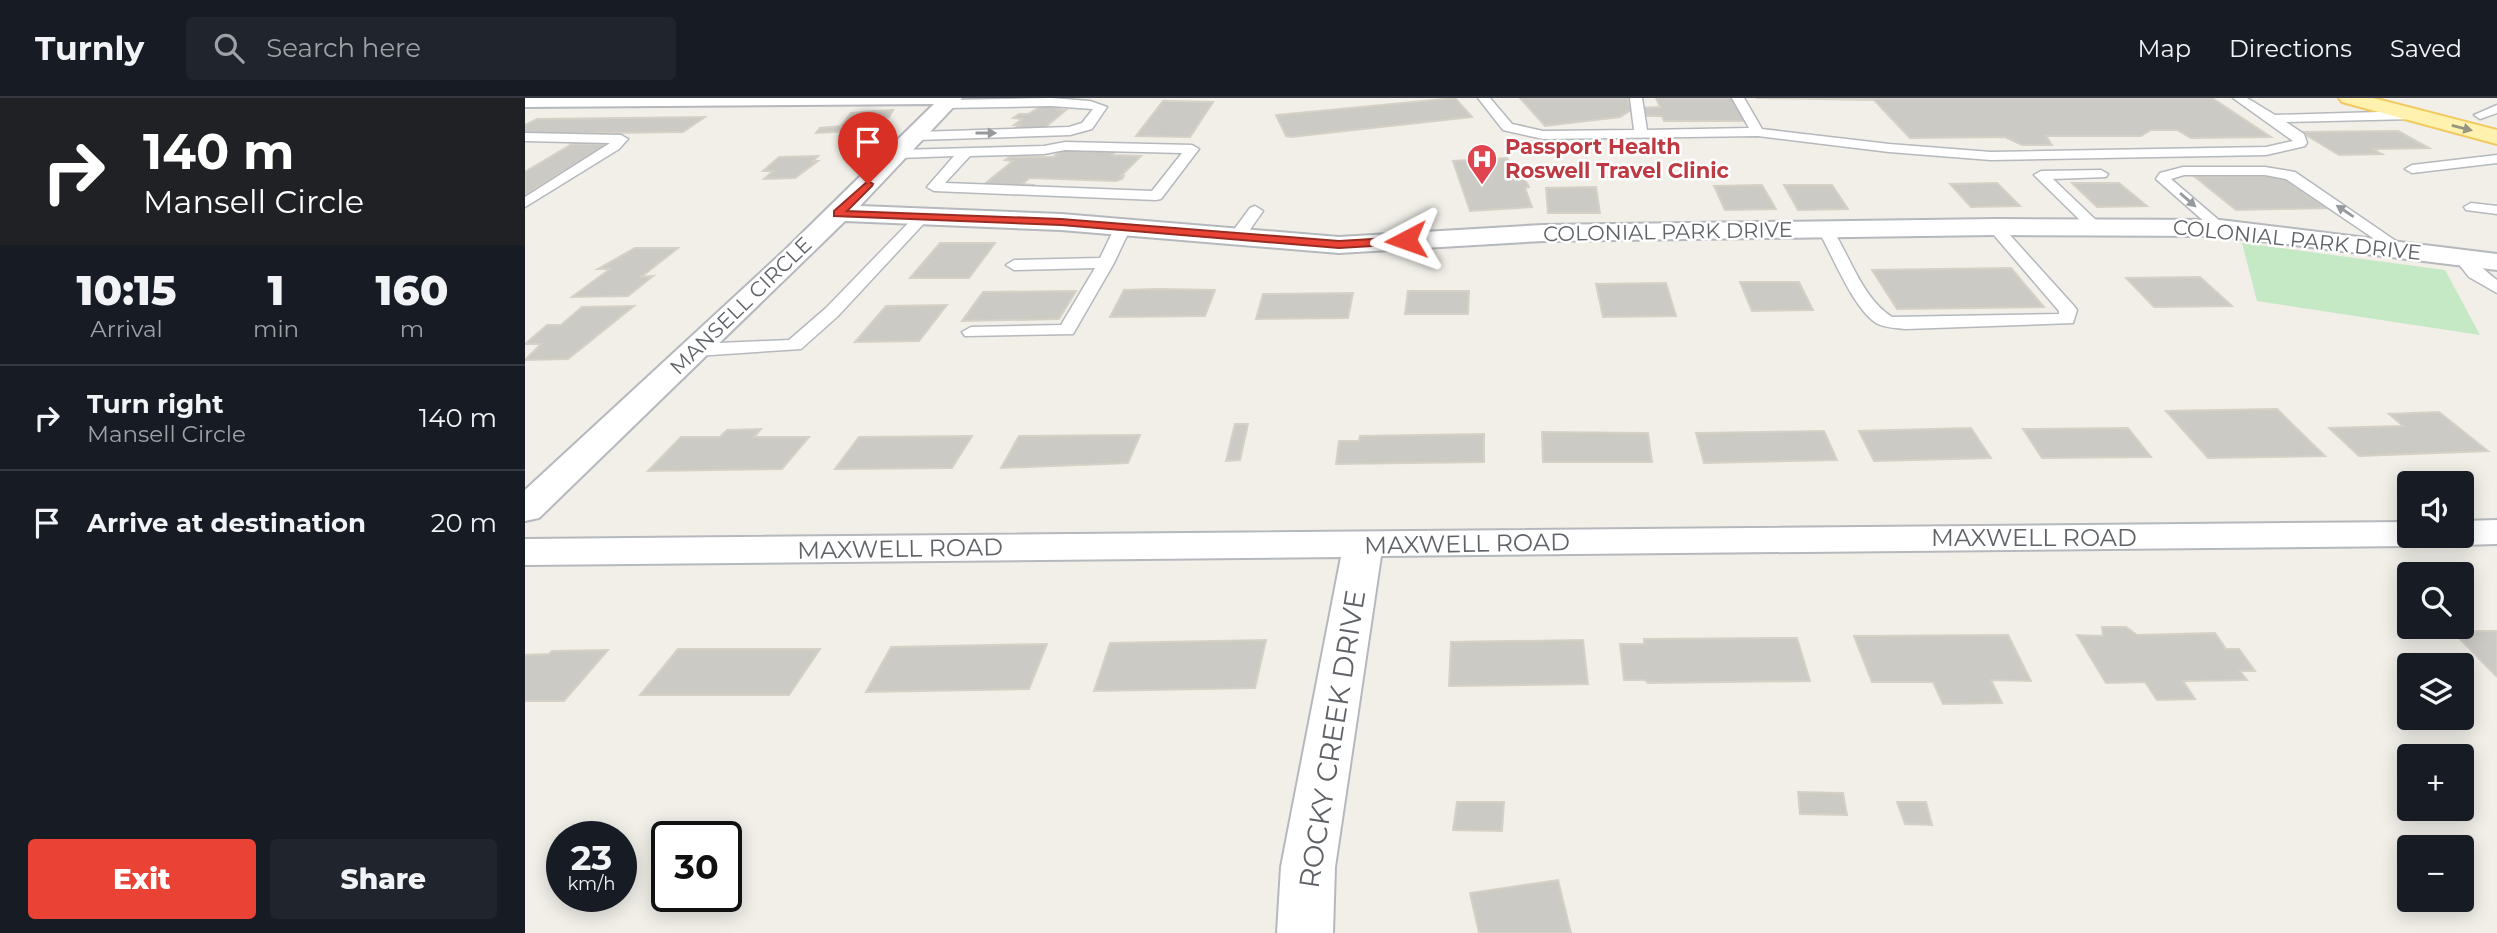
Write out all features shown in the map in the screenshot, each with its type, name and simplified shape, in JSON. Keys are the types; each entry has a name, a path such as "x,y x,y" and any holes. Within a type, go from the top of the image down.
{"main road":[{"path":"2349,98 2491,114"},
{"path":"2414,107 2497,137"}],"street":[{"path":"525,101 802,98 950,100"},
{"name":"MANSELL CIRCLE","path":"525,510 838,214 950,100"},
{"name":"COLONIAL PARK DRIVE","path":"838,214 1123,227 1339,245 1405,233 1995,227 2220,228 2497,262"},
{"path":"2474,533 2497,533"},
{"name":"MAXWELL ROAD","path":"525,552 2397,534"},
{"name":"ROCKY CREEK DRIVE","path":"1305,933 1308,867 1363,545"}],"lane":[{"path":"525,101 531,98"},
{"path":"1485,98 1508,127 1543,135 1758,132 1889,148 1991,156 2266,150 2300,143 2299,137 2239,98"},
{"path":"1636,98 1641,134"},
{"path":"1738,98 1758,132"},
{"path":"908,145 1070,131 1087,126 1101,107 1092,103 1071,101 950,100"},
{"path":"2272,119 2414,107"},
{"path":"525,136 621,139 525,202"},
{"path":"908,145 966,152 1044,150 1065,145 1192,149 1156,197 934,187 966,152"},
{"path":"2412,169 2497,159"},
{"path":"2220,228 2163,179 2165,176 2183,171 2265,171 2290,175 2401,250"},
{"path":"2095,227 2041,175 2101,174"},
{"path":"2471,207 2497,210"},
{"path":"1236,238 1255,211"},
{"path":"696,350 794,345 832,312 923,216"},
{"path":"971,332 1067,330 1107,264 1123,227"},
{"path":"1826,230 1878,316 1887,322 1906,324 2067,319 2069,310 1995,227"},
{"path":"2462,258 2475,273 2497,288"},
{"path":"1014,265 1107,264"}],"green space":[{"path":"2242,243 2445,270 2480,335 2257,301"}],"building":[{"path":"1455,98 1472,117 1291,137 1286,136 1276,115"},
{"path":"1520,98 1627,98 1631,110 1620,117 1545,126"},
{"path":"1656,98 1736,98 1748,121 1664,121 1662,116 1641,116 1640,108 1660,107"},
{"path":"1756,98 2212,98 2271,137 2191,138 2177,130 2151,130 2141,136 2046,136 2052,145 2022,145 2005,137 1910,138 1874,100"},
{"path":"1163,101 1213,102 1190,137 1136,136"},
{"path":"1042,106 1062,107 1058,110 1066,110 1042,130 1014,129 1019,125 1014,125 1022,119 1013,118"},
{"path":"893,110 889,117 882,118 873,130 816,133 820,128 841,126 851,113"},
{"path":"705,117 683,132 525,134 525,125 537,119"},
{"path":"2398,131 2429,148 2373,149 2382,154 2339,155 2301,132"},
{"path":"572,144 608,144 525,195 525,172"},
{"path":"1063,149 1116,151 1112,155 1141,156 1121,176 1124,176 1122,179 1116,181 1030,178 1022,184 1033,185 1030,187 983,185 1013,161 1005,160 1010,157 1053,157"},
{"path":"818,156 813,161 818,161 795,178 764,179 773,171 763,171 779,157"},
{"path":"1507,158 1518,176 1523,176 1529,187 1525,188 1532,207 1470,211 1453,161"},
{"path":"2280,176 2327,208 2236,210 2195,177"},
{"path":"1997,183 2020,206 1971,207 1950,184"},
{"path":"2072,183 2119,183 2147,206 2097,207"},
{"path":"1762,185 1776,209 1725,210 1714,186"},
{"path":"1784,185 1832,185 1848,209 1798,210"},
{"path":"1596,187 1600,213 1548,213 1546,188"},
{"path":"940,243 995,243 969,278 910,278"},
{"path":"635,248 678,248 641,277 653,276 628,296 572,297 610,269 598,269"},
{"path":"2011,268 2044,307 1897,309 1872,270"},
{"path":"2200,277 2232,306 2154,307 2126,278"},
{"path":"1740,282 1799,282 1813,310 1752,311"},
{"path":"1666,283 1676,316 1603,317 1596,284"},
{"path":"1124,290 1215,290 1205,316 1110,317"},
{"path":"1076,291 1059,319 962,321 983,292"},
{"path":"1408,291 1469,291 1468,314 1405,314"},
{"path":"1353,293 1348,318 1256,319 1263,294"},
{"path":"947,305 919,341 855,342 886,306"},
{"path":"634,306 568,359 525,360 541,344 525,344 547,325 561,325 582,307"},
{"path":"2277,409 2325,456 2208,458 2166,411"},
{"path":"2439,412 2488,451 2359,456 2329,428 2403,426 2389,414"},
{"path":"1235,424 1248,424 1240,460 1226,461"},
{"path":"1971,428 1991,458 1874,461 1859,431"},
{"path":"2128,428 2151,457 2042,458 2023,429"},
{"path":"761,429 754,437 809,437 782,469 648,471 681,437 720,437 727,430"},
{"path":"1824,431 1837,460 1704,463 1696,433"},
{"path":"1542,432 1648,433 1652,462 1543,462"},
{"path":"1484,434 1484,462 1336,464 1339,441 1359,441 1360,436"},
{"path":"1140,435 1128,463 1001,468 1019,436"},
{"path":"972,436 952,468 835,469 859,437"},
{"path":"2102,627 2126,627 2137,635 2215,633 2226,649 2239,649 2255,671 2240,671 2247,680 2183,681 2195,699 2157,700 2145,682 2106,683 2077,635 2103,636"},
{"path":"2474,631 2497,631 2497,676 2496,676 2460,639 2474,639"},
{"path":"2008,635 2031,681 1991,680 2002,703 1943,704 1933,682 1872,682 1854,636"},
{"path":"1797,638 1810,681 1648,683 1645,680 1624,680 1620,644 1644,644 1644,639"},
{"path":"1266,640 1255,688 1094,691 1110,643"},
{"path":"1583,640 1588,684 1449,686 1451,642"},
{"path":"1047,644 1029,689 866,692 891,647"},
{"path":"678,649 820,649 789,695 640,695"},
{"path":"608,650 564,701 525,701 525,655 549,654 552,651"},
{"path":"1798,792 1843,793 1847,815 1800,814"},
{"path":"1457,802 1504,802 1502,831 1453,830"},
{"path":"1897,802 1926,802 1932,825 1905,824"},
{"path":"1558,880 1571,933 1479,933 1470,893"}],"place":[{"name":"Passport Health Roswell Travel Clinic","path":"1482,186"}],"route":[{"path":"868,184 838,214 953,216 1061,222 1339,245 1406,240"}]}
